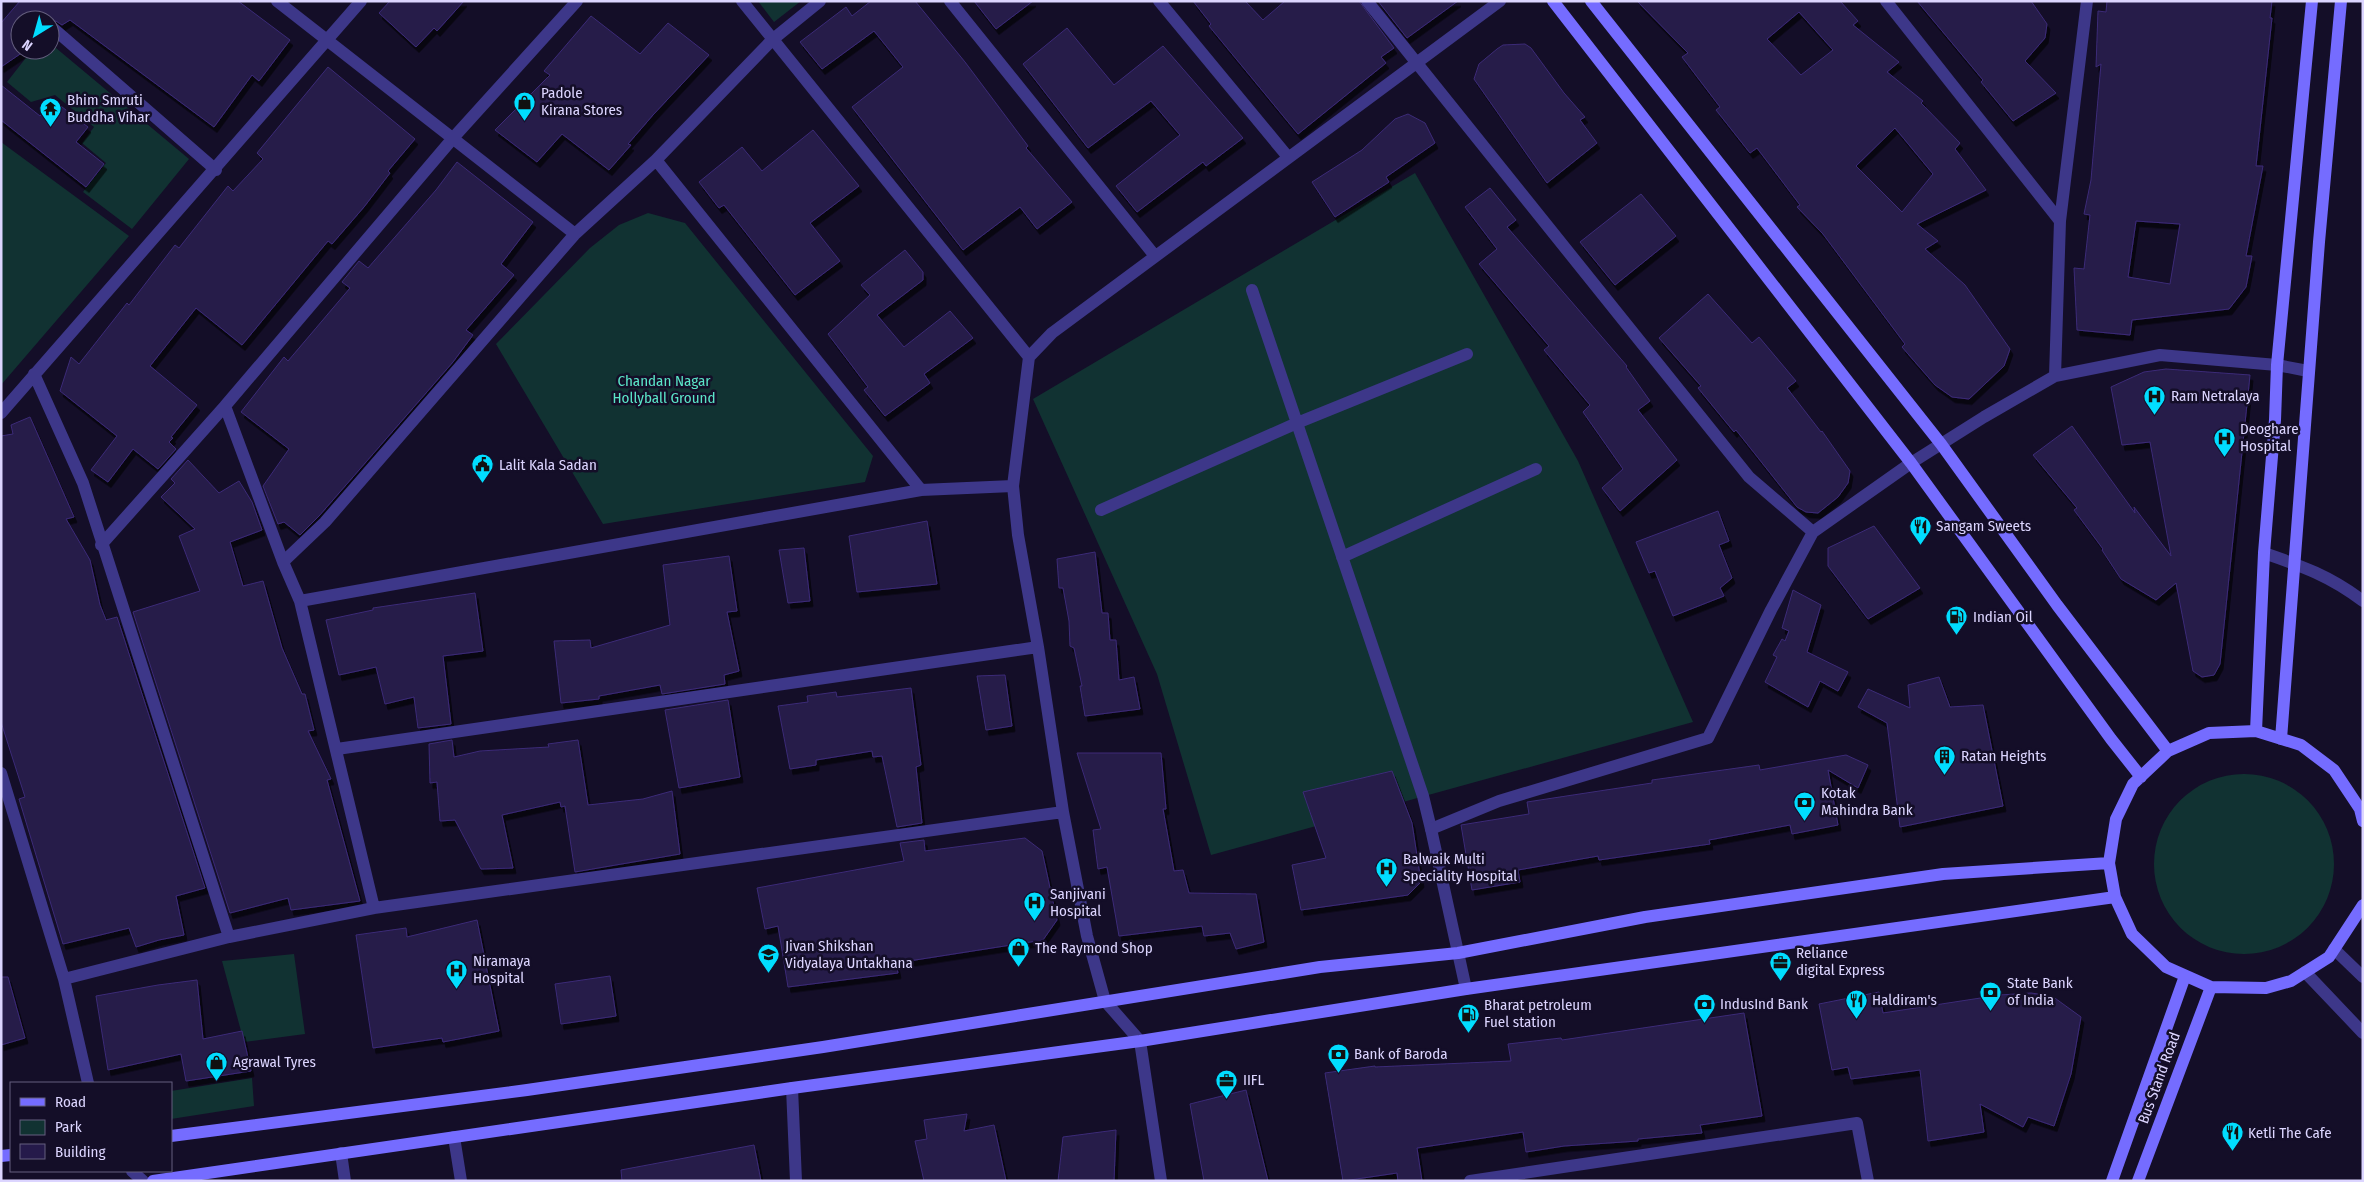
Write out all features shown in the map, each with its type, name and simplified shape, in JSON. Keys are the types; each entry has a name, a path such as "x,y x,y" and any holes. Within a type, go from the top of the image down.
{"main road":[{"path":"1553,1 1912,463 2111,739 2141,777"},
{"path":"1591,1 1941,444 2057,605 2168,751"},
{"path":"2256,731 2264,553 2275,420 2277,365 2312,1"},
{"path":"2281,739 2296,564 2308,371 2341,1"},
{"path":"2363,821 2360,809 2334,770 2301,745 2256,731 2209,733 2168,751 2134,784 2116,819 2109,863 2115,897 2132,934 2166,967 2211,987 2266,988 2292,981 2329,957 2363,905"},
{"path":"172,1136 527,1090 823,1047 1320,967 1458,953 1645,918 1943,874 2109,863"},
{"path":"153,1181 792,1088 1140,1041 1466,989 2115,897"},
{"path":"2112,1181 2185,976"},
{"name":"Bus Stand Road","path":"2138,1181 2211,987"}],"street":[{"path":"277,1 454,137 575,234"},
{"path":"1,413 216,170 361,1"},
{"path":"101,545 225,406 454,137 577,1"},
{"path":"742,1 1029,356"},
{"path":"284,562 325,522 575,234 656,160 772,40 820,1"},
{"path":"950,1 1155,256"},
{"path":"1159,1 1288,157"},
{"path":"1367,1 1749,477 1813,532"},
{"path":"1161,1181 1140,1041 1104,1001 1087,936 1063,812 1038,647 1018,534 1013,486 1029,356 1052,333 1500,1"},
{"path":"1886,1 2060,221"},
{"path":"2054,376 2060,221 2087,1"},
{"path":"60,33 216,170"},
{"path":"656,160 921,490"},
{"path":"1252,290 1423,796 1466,989"},
{"path":"1101,510 1297,423 1467,354"},
{"path":"1431,829 1499,800 1708,738 1771,610 1813,532 1941,444 2054,376 2160,355 2277,365 2308,371"},
{"path":"34,374 83,483 101,545 229,937"},
{"path":"225,406 300,601 374,908"},
{"path":"1342,557 1536,469"},
{"path":"300,601 921,490 1013,486"},
{"path":"2264,553 2314,570 2340,584 2363,601"},
{"path":"337,749 1038,647"},
{"path":"1,773 64,979 88,1082"},
{"path":"64,979 229,937 374,908 1063,812"},
{"path":"2334,949 2363,977"},
{"path":"2305,972 2363,1032"},
{"path":"792,1088 796,1181"},
{"path":"1470,1181 1857,1123 1868,1181"},
{"path":"454,1137 461,1181"},
{"path":"342,1153 345,1181"},
{"path":"133,1172 143,1181"}],"green space":[{"path":"758,1 801,1 774,22"},
{"path":"60,51 189,159 132,229 83,192 106,163 82,143 94,127 55,95 31,102 7,82 24,60 60,60"},
{"path":"1,142 129,236 1,385"},
{"path":"1415,173 1578,461 1693,722 1211,855 1157,674 1033,399"},
{"name":"Chandan Nagar Hollyball Ground","path":"648,213 685,223 873,456 865,482 603,524 496,344 590,248 619,225"},
{"path":"2235,774 2253,774 2279,780 2308,800 2328,829 2333,846 2333,882 2328,899 2308,928 2279,948 2262,953 2235,954 2218,951 2201,944 2174,921 2164,907 2157,890 2154,873 2154,855 2157,838 2164,821 2187,794 2201,784 2218,777"},
{"path":"294,954 305,1034 244,1042 222,961"},
{"path":"252,1078 254,1106 172,1119 172,1091"}],"building":[{"path":"20,1 238,1 290,40 259,81 252,75 214,127 70,20 62,25 60,24 60,10 12,10"},
{"path":"390,1 464,1 437,31 434,28 416,47 379,13"},
{"path":"871,1 915,1 965,62 1028,146 1026,148 1072,202 1037,229 1020,207 963,250 852,107 903,67 874,31 822,69 800,42 846,7 852,16"},
{"path":"974,1 1033,1 996,29"},
{"path":"1193,1 1245,1 1263,20 1285,1 1359,1 1394,48 1381,57 1386,63 1298,134 1209,26 1211,24"},
{"path":"1378,1 1458,1 1407,38"},
{"path":"1637,1 1840,1 1858,21 1853,25 1899,62 1887,72 1923,101 1921,103 1960,143 1955,149 1986,190 1917,224 1938,241 1925,249 1965,285 2010,349 2004,366 1969,399 1952,397 1935,385 1902,347 1905,344 1823,234 1797,207 1800,205 1757,148 1750,153 1716,110 1720,107 1682,57 1688,53","holes":["1799,12 1833,50 1801,75 1767,39","1895,128 1933,174 1902,212 1856,166"]},
{"path":"1917,1 2031,1 2047,24 2045,38 2025,61 2056,93 2013,121 1981,82 1983,80"},
{"path":"2107,1 2272,1 2270,18 2272,18 2256,166 2263,166 2246,256 2252,256 2246,287 2229,309 2132,320 2130,335 2077,330 2074,268 2084,269 2090,215 2084,214 2091,180 2101,64 2096,67 2098,11 2106,12","holes":["2136,221 2180,224 2170,284 2128,277"]},
{"path":"10,13 11,60 1,67 1,23"},
{"path":"591,16 640,54 668,23 709,55 653,115 628,144 631,145 609,170 562,134 537,162 495,130 550,75 544,71"},
{"path":"1067,28 1114,85 1163,46 1243,138 1206,166 1203,162 1137,212 1116,186 1180,135 1151,101 1088,148 1023,64"},
{"path":"1525,44 1531,48 1564,93 1585,117 1580,120 1597,143 1547,183 1474,79 1479,64 1497,49 1503,45"},
{"path":"328,67 415,139 388,171 390,173 364,207 332,244 328,241 242,345 196,308 150,366 197,405 171,437 173,438 169,442 176,449 158,469 133,449 108,482 91,470 117,436 60,391 71,357 79,364 127,303 129,305 175,245 179,248 228,186 233,191 263,159 257,153"},
{"path":"1,85 40,116 53,100 88,127 76,142 104,164 86,187 1,120"},
{"path":"1408,114 1425,123 1435,143 1386,177 1389,182 1335,217 1312,182 1362,150 1395,119"},
{"path":"813,130 859,186 810,223 840,261 795,295 724,205 719,208 699,182 742,147 762,171"},
{"path":"457,162 533,222 501,264 514,275 466,330 473,335 453,362 319,516 300,535 284,522 278,524 263,486 289,449 241,412 284,357 288,361 350,288 342,282 359,261 368,268 436,190"},
{"path":"1490,188 1516,220 1507,227 1627,366 1650,401 1638,410 1677,460 1620,511 1602,488 1623,469 1583,412 1590,405 1544,350 1549,346 1479,264 1497,249 1465,207"},
{"path":"1641,194 1676,236 1615,285 1580,242"},
{"path":"905,250 923,272 923,280 877,315 904,347 950,311 973,338 924,374 930,383 885,416 864,390 868,387 828,334 870,295 861,285"},
{"path":"1708,294 1752,343 1759,337 1796,381 1787,388 1822,431 1850,471 1848,483 1838,497 1818,513 1806,512 1797,507 1736,430 1734,432 1698,388 1701,386 1659,338"},
{"path":"2166,369 2250,375 2220,664 2214,675 2202,677 2193,671 2176,583 2156,600 2121,579 2103,549 2074,510 2077,508 2033,455 2072,426 2135,513 2134,507 2171,556 2150,442 2122,445 2111,387 2144,372"},
{"path":"30,417 74,517 66,519 90,560 100,605 106,620 117,617 205,888 176,896 184,935 136,947 129,928 63,944 19,799 25,797 1,722 1,436 13,434 11,425"},
{"path":"188,460 219,493 239,481 252,502 262,530 230,542 243,586 263,581 282,648 302,694 305,694 314,730 308,731 331,779 327,780 360,901 291,910 288,898 230,913 133,612 200,591 179,536 195,529 161,497 175,483 171,479"},
{"path":"1718,511 1729,541 1719,545 1732,578 1720,588 1724,596 1673,616 1655,571 1649,573 1636,542"},
{"path":"927,521 937,584 857,592 849,536"},
{"path":"1874,526 1920,588 1868,619 1828,566 1828,548"},
{"path":"804,548 810,601 788,603 779,550"},
{"path":"1095,552 1102,613 1108,613 1110,640 1116,640 1119,680 1134,677 1140,709 1085,716 1080,686 1082,686 1074,648 1070,646 1069,621 1063,588 1059,588 1057,559"},
{"path":"729,556 737,611 727,612 739,671 724,675 725,684 662,694 660,685 599,696 599,699 561,703 554,641 590,640 591,648 670,625 663,565"},
{"path":"1793,590 1821,605 1807,652 1848,672 1838,691 1820,681 1808,707 1765,682 1777,657 1773,655 1782,639 1785,641 1789,631 1782,628"},
{"path":"475,593 483,651 443,656 451,724 418,728 414,697 385,704 376,667 339,675 326,620 373,610 373,608"},
{"path":"1005,675 1012,726 986,730 977,676"},
{"name":"Ratan Heights","path":"1939,677 1950,707 1983,705 2003,806 1900,827 1887,723 1858,707 1868,689 1910,708 1908,685"},
{"path":"911,688 921,765 916,767 922,823 897,827 882,756 873,757 872,751 816,760 816,765 790,769 778,706 808,702 807,696 836,692 837,697"},
{"path":"728,700 740,777 679,788 665,710"},
{"path":"452,740 454,757 480,751 549,747 548,744 578,740 588,805 643,799 672,791 680,854 575,872 565,806 561,807 560,802 502,815 513,868 481,869 455,820 440,821 437,782 430,783 429,744"},
{"path":"1077,753 1161,753 1166,809 1163,809 1174,871 1183,870 1189,893 1256,894 1264,942 1236,949 1230,933 1204,936 1202,926 1119,936 1107,867 1098,869 1093,830 1101,829"},
{"path":"1846,755 1868,765 1858,788 1828,770 1838,825 1792,834 1790,825 1709,840 1710,844 1599,860 1598,856 1518,870 1520,882 1472,890 1461,825 1529,814 1527,802 1652,783 1652,780 1759,765 1760,770"},
{"path":"1392,771 1412,823 1421,882 1408,895 1301,910 1292,865 1326,858 1303,792"},
{"path":"1025,838 1042,851 1057,920 1043,940 896,963 898,973 788,987 778,926 765,929 757,888 904,861 900,843 924,840 925,851"},
{"path":"477,920 499,1031 443,1042 442,1038 373,1048 356,935 406,928 407,937"},
{"path":"610,976 616,1016 561,1024 555,984"},
{"path":"1,977 8,977 25,1038 1,1045"},
{"path":"197,980 203,1039 242,1031 251,1071 186,1081 181,1054 108,1070 96,996"},
{"path":"1879,992 1883,1013 2000,995 2031,993 2052,996 2081,1017 2071,1074 2054,1126 2028,1117 2023,1127 1980,1104 1984,1132 1928,1141 1920,1070 1851,1079 1848,1067 1832,1070 1819,1004"},
{"path":"1744,1013 1762,1116 1700,1125 1702,1133 1638,1139 1638,1141 1564,1146 1526,1152 1523,1132 1417,1148 1422,1181 1398,1181 1397,1173 1343,1181 1325,1073 1375,1066 1511,1061 1508,1044 1561,1038 1562,1040"},
{"path":"1246,1090 1268,1181 1204,1181 1190,1104"},
{"path":"967,1114 964,1131 994,1125 1006,1181 924,1181 915,1141 927,1139 924,1120"},
{"path":"1116,1130 1114,1181 1058,1181 1063,1137"},
{"path":"754,1145 761,1181 622,1181 621,1170"}],"place":[{"name":"Padole Kirana Stores","path":"525,121"},
{"name":"Bhim Smruti Buddha Vihar","path":"51,128"},
{"name":"Ram Netralaya","path":"2155,415"},
{"name":"Deoghare Hospital","path":"2224,457"},
{"name":"Lalit Kala Sadan","path":"483,484"},
{"name":"Sangam Sweets","path":"1920,545"},
{"name":"Indian Oil","path":"1957,636"},
{"name":"Ratan Heights","path":"1945,775"},
{"name":"Kotak Mahindra Bank","path":"1805,821"},
{"name":"Balwaik Multi Speciality Hospital","path":"1387,887"},
{"name":"Sanjivani Hospital","path":"1034,922"},
{"name":"The Raymond Shop","path":"1019,967"},
{"name":"Jivan Shikshan Vidyalaya Untakhana","path":"769,974"},
{"name":"Reliance digital Express","path":"1780,981"},
{"name":"Niramaya Hospital","path":"457,989"},
{"name":"State Bank of India","path":"1991,1011"},
{"name":"Haldiram's","path":"1856,1019"},
{"name":"IndusInd Bank","path":"1704,1023"},
{"name":"Bharat petroleum Fuel station","path":"1468,1033"},
{"name":"Bank of Baroda","path":"1338,1073"},
{"name":"Agrawal Tyres","path":"217,1081"},
{"name":"IIFL","path":"1227,1099"},
{"name":"Ketli The Cafe","path":"2232,1152"}]}
